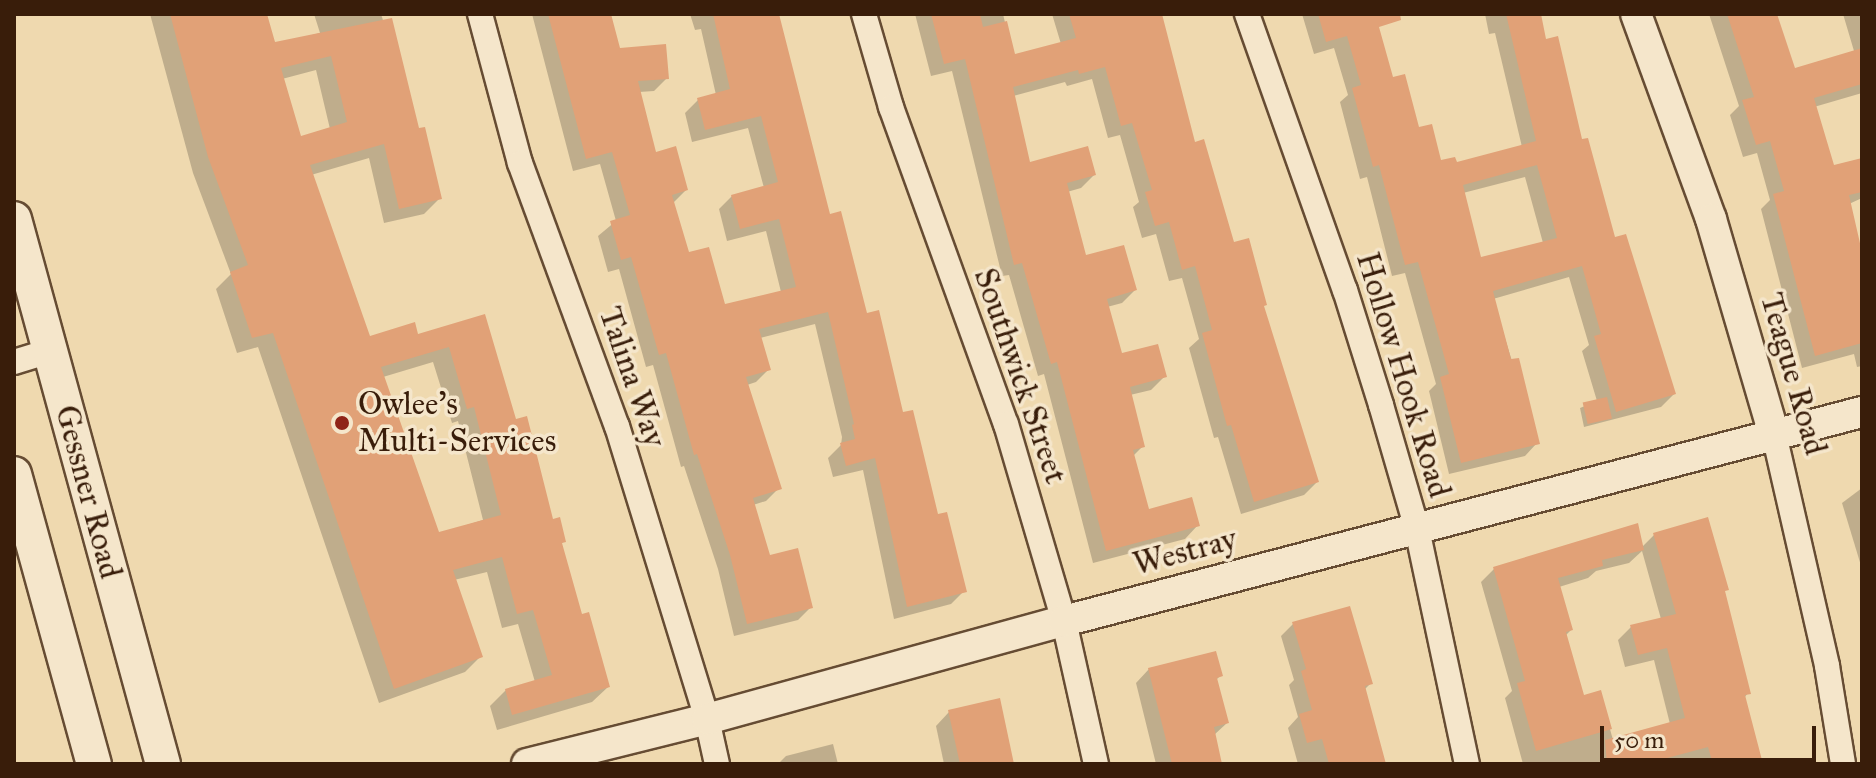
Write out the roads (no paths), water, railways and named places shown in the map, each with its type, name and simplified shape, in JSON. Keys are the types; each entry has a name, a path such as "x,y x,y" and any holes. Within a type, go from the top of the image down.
{"main road":[{"name":"Gessner Road","path":"14,219 163,764"},
{"name":"Gessner Road","path":"14,474 94,764"}],"street":[{"name":"Talina Way","path":"480,14 520,163 617,426 707,719 717,764"},
{"name":"Southwick Street","path":"864,14 891,107 1006,424 1064,621 1096,764"},
{"name":"Hollow Hook Road","path":"1247,14 1345,290 1417,529 1467,764"},
{"name":"Teague Road","path":"1636,14 1711,219 1774,434 1827,666 1843,764"},
{"path":"14,362 51,351"},
{"name":"Westray","path":"527,764 1862,412"}],"place":[{"name":"Owlee's Multi-Services","path":"342,423"}]}
